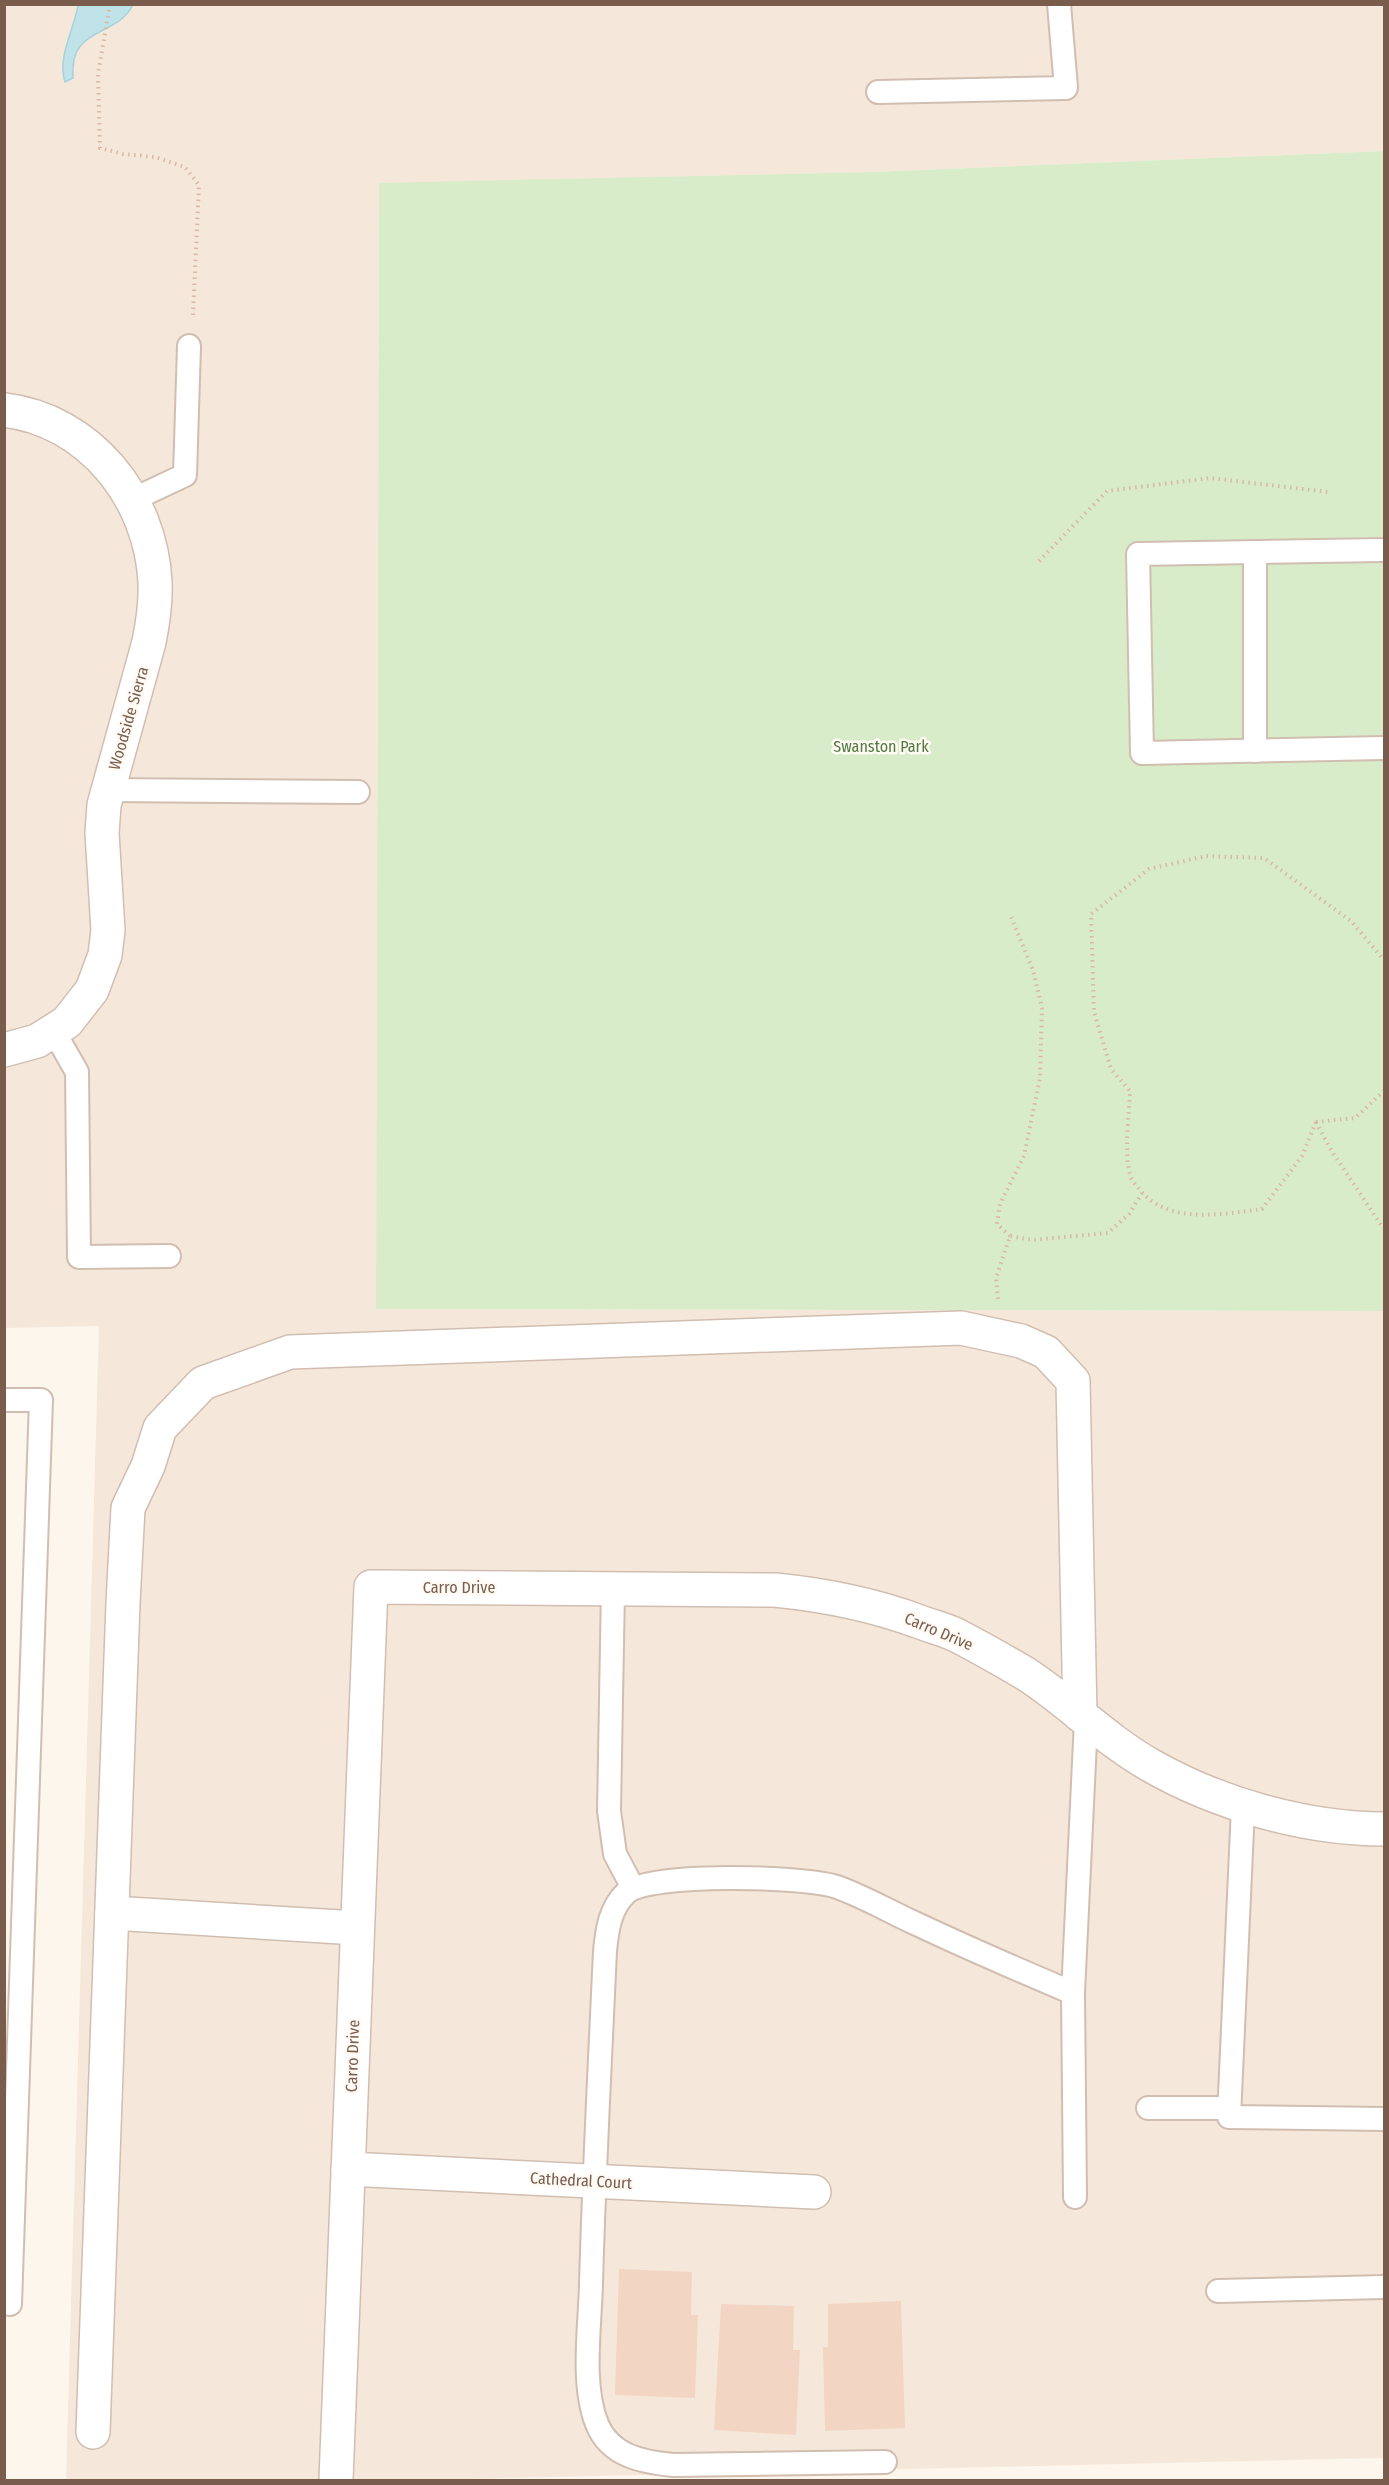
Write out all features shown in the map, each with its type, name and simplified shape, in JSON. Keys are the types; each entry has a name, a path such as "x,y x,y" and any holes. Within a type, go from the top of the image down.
{"street":[{"name":"Woodside Sierra","path":"4,410 43,419 83,441 114,471 132,500 147,535 155,581 154,615 149,642 104,805 102,833 108,930 105,955 92,990 67,1022 37,1041 4,1050"},
{"path":"93,2432 128,1508 148,1466 160,1428 203,1383 290,1352 961,1328 1021,1341 1046,1352 1073,1381 1083,1717"},
{"name":"Carro Drive","path":"336,2481 371,1587 775,1590 828,1596 881,1608 956,1635 1026,1674 1151,1766 1244,1807 1309,1822 1384,1829"},
{"path":"112,1913 357,1928"},
{"name":"Cathedral Court","path":"348,2169 814,2192"}],"lane":[{"path":"878,92 1066,88 1059,4"},
{"path":"132,500 185,475 189,346"},
{"path":"1384,550 1138,554 1142,753 1384,748"},
{"path":"1255,552 1255,751"},
{"path":"108,790 358,792"},
{"path":"53,1030 77,1072 79,1257 169,1256"},
{"path":"4,1400 41,1400 14,1923 10,2304 4,2302"},
{"path":"613,1588 609,1811 615,1854 633,1888"},
{"path":"1075,2197 1073,1993 1083,1717"},
{"path":"1244,1807 1229,2117 1384,2119"},
{"path":"885,2462 672,2465 644,2462 624,2455 608,2441 598,2425 593,2409 589,2367 594,2181 607,1934 616,1905 633,1888 665,1881 770,1878 813,1881 835,1886 999,1962 1073,1993"},
{"path":"1148,2108 1229,2108"},
{"path":"1218,2291 1384,2287"}],"path":[{"path":"111,4 104,31 98,74 100,148 155,158 185,167 199,185 195,302 189,346"},
{"path":"1039,561 1107,491 1210,478 1328,492"},
{"path":"1316,1122 1302,1156 1262,1209 1225,1214 1188,1215 1149,1201 1130,1177 1130,1091 1111,1069 1094,1012 1091,914 1149,869 1206,856 1264,858 1351,921 1384,960"},
{"path":"1011,917 1034,970 1042,1008 1040,1078 1024,1156 1000,1204 997,1224 1010,1236 1032,1240 1108,1233 1129,1214 1142,1192"},
{"path":"1316,1122 1355,1118 1384,1090"},
{"path":"1316,1122 1331,1150 1384,1227"},
{"path":"1002,1336 996,1278 1010,1236"}],"shaded area":[{"path":"4,5 1384,5 1384,151 871,172 379,184 376,1309 1384,1311 1384,2458 425,2480 66,2480 99,1326 5,1328"}],"green space":[{"name":"Swanston Park","path":"1384,151 1384,1311 376,1309 379,183 871,172"}],"water":[{"path":"78,5 133,5 125,16 85,41 78,49 74,61 73,78 65,82 63,63"}],"building":[{"path":"619,2269 692,2272 691,2315 698,2315 695,2398 615,2395"},
{"path":"901,2301 905,2428 825,2431 823,2347 828,2347 828,2304"},
{"path":"721,2304 794,2306 793,2350 800,2350 796,2435 714,2430"}]}
